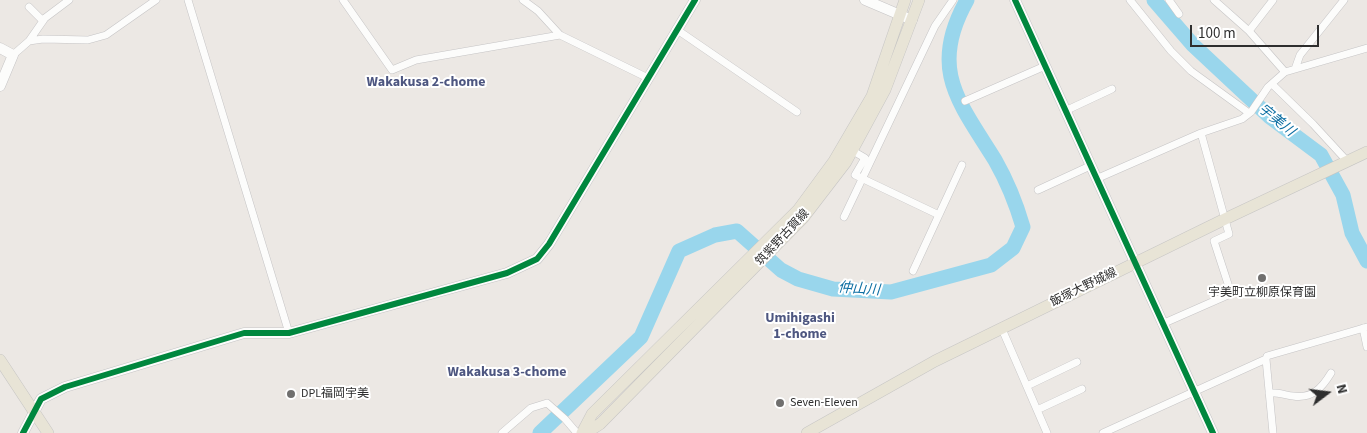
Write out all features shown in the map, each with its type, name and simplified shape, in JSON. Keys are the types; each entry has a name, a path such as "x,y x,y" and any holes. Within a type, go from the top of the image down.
{"main road":[{"name":"筑紫野古賀線","path":"770,246 834,161 855,128 872,96 905,0"},
{"name":"筑紫野古賀線","path":"586,433 600,424 752,264 803,218 853,151 885,90 918,0"},
{"name":"飯塚大野城線","path":"807,433 935,361 1225,219 1367,152"},
{"name":"筑紫野古賀線","path":"582,433 592,414 752,264"},
{"path":"0,360 48,433"}],"street":[{"path":"0,86 13,55 29,42 43,21 70,0"},
{"path":"29,42 43,39 88,40 106,35 156,0"},
{"path":"188,0 289,333"},
{"path":"343,0 392,70 416,60 560,35"},
{"path":"523,0 538,11 560,35 648,78"},
{"path":"23,433 41,399 65,388 244,333 289,333 507,273 537,259 549,244 695,0"},
{"path":"865,0 912,20"},
{"path":"844,217 935,26 953,0"},
{"path":"1015,0 1134,264 1213,433"},
{"path":"1130,0 1171,51 1191,72 1250,112"},
{"path":"1169,0 1179,14"},
{"path":"1214,0 1249,31 1285,72"},
{"path":"1249,31 1273,0"},
{"path":"1295,69 1300,55 1341,1"},
{"path":"29,7 43,21"},
{"path":"676,29 797,112"},
{"path":"0,48 13,55"},
{"path":"1096,179 1201,133 1242,119 1250,112 1270,86 1285,72 1367,48"},
{"path":"965,101 1045,66"},
{"path":"1270,86 1313,124 1344,163"},
{"path":"1065,110 1112,89"},
{"path":"1162,324 1228,295 1230,290 1214,241 1229,234 1201,133"},
{"path":"853,151 865,158 855,175 939,215"},
{"path":"913,271 962,165"},
{"path":"1038,190 1090,166"},
{"path":"1104,433 1266,359 1268,356 1365,327 1367,347"},
{"path":"1002,329 1047,433"},
{"path":"1266,359 1272,433"},
{"path":"1027,386 1077,362"},
{"path":"1269,393 1293,396 1311,394 1324,385 1331,373"},
{"path":"1038,410 1082,389"},
{"path":"502,433 532,408 547,403 577,433"}],"waterway":[{"name":"仲山川","path":"540,433 641,337 679,251 715,235 737,231 781,270 798,279 833,289 891,292 991,265 1013,248 1023,227 1017,209 995,160 960,102 949,66 950,46 956,24 967,0"},
{"name":"宇美川","path":"1154,0 1193,45 1270,117 1321,155 1343,195 1352,233 1367,261"}],"cycle path":[{"path":"23,433 41,399 65,387 244,333 289,333 507,273 537,259 549,244 695,0"},
{"path":"1015,0 1213,433"}],"place":[{"name":"宇美町立柳原保育園","path":"1262,278"},
{"name":"DPL福岡宇美","path":"291,394"},
{"name":"Seven-Eleven","path":"780,403"}],"district":[{"name":"Wakakusa 2-chome","path":"426,83"},
{"name":"Umihigashi 1-chome","path":"800,328"},
{"name":"Wakakusa 3-chome","path":"507,373"}]}
